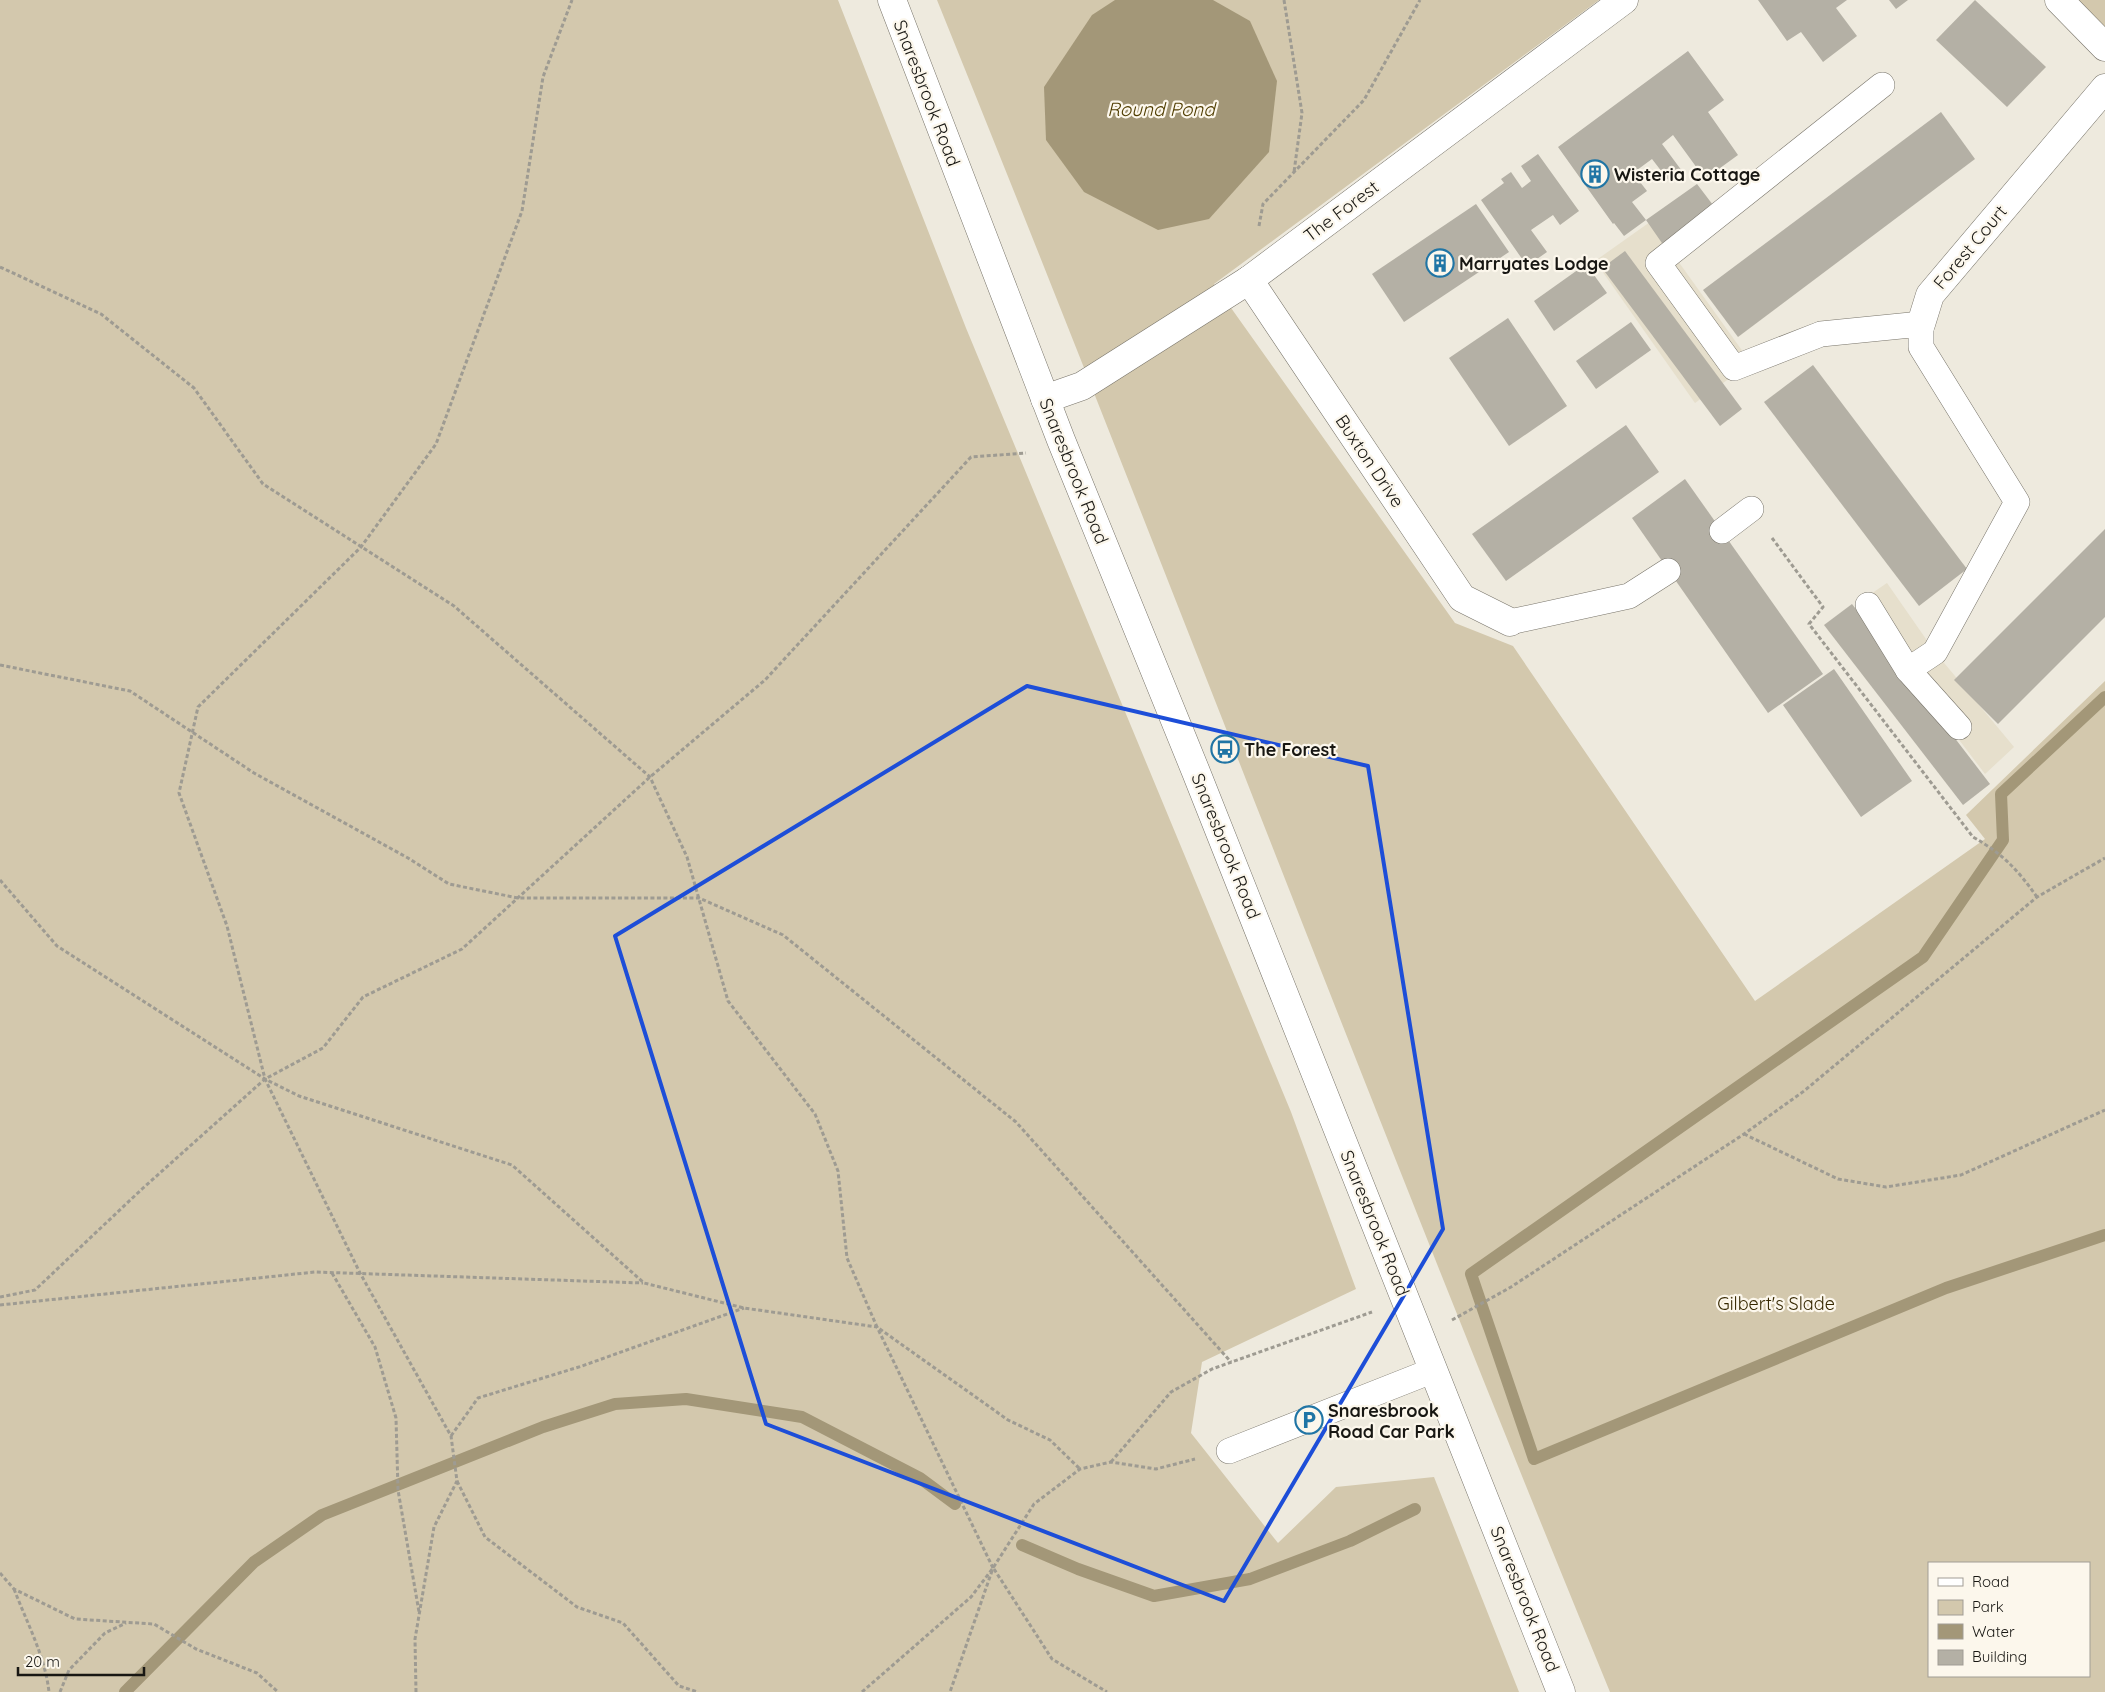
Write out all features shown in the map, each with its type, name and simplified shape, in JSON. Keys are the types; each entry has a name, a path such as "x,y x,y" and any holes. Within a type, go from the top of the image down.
{"street":[{"name":"Snaresbrook Road","path":"892,0 1061,440 1200,781 1562,1692"},
{"name":"The Forest","path":"1045,399 1082,386 1249,280 1624,0"},
{"path":"2059,0 2105,47"},
{"name":"Forest Court","path":"1921,324 1930,295 2105,88"},
{"name":"Buxton Drive","path":"1249,280 1462,598 1510,622"}],"lane":[{"path":"1882,85 1658,263 1734,368 1821,334 1921,324"},
{"name":"Forest Court","path":"1908,670 1935,652 2017,502 1921,347 1921,324"},
{"path":"1722,531 1751,509"},
{"path":"1510,622 1629,596 1668,571"},
{"path":"1868,605 1908,670 1959,727"},
{"path":"1229,1451 1434,1370"}],"path":[{"path":"572,0 543,77 522,211 436,444 361,547 198,707 179,793 227,926 265,1078 360,1273 451,1436 457,1481 485,1537 577,1607 623,1623 679,1686 698,1692"},
{"path":"1284,0 1302,113 1294,172"},
{"path":"1249,280 1263,204 1364,100 1420,0"},
{"path":"0,267 101,314 194,388 263,484 454,606 650,777 687,857 728,1001 815,1114 838,1172 847,1258 993,1568 1052,1659 1107,1692"},
{"path":"0,1298 35,1290 142,1189 265,1078 322,1048 363,997 462,949 650,777 765,680 971,457 1038,452 1061,440"},
{"path":"1751,509 1823,607 1809,624 1973,837 1990,846 2017,869 2038,898"},
{"path":"0,665 130,691 254,774 408,858 449,884 518,898 699,898 783,935 1016,1122 1231,1362"},
{"path":"1420,1336 1511,1287 1744,1134 1804,1091 2038,898 2105,858"},
{"path":"0,880 57,946 265,1078 299,1096 512,1165 644,1283"},
{"path":"1744,1134 1838,1179 1886,1187 1961,1175 2105,1110"},
{"path":"0,1305 314,1272 644,1283 744,1308 878,1327 1008,1420 1050,1440 1080,1469"},
{"path":"332,1273 375,1347 396,1418 398,1490 419,1615"},
{"path":"451,1436 478,1398 582,1366 744,1308"},
{"path":"1111,1462 1171,1392 1212,1369 1377,1311"},
{"path":"862,1692 971,1597 993,1568 1034,1504 1080,1469 1111,1462 1156,1469 1229,1451"},
{"path":"416,1692 415,1639 434,1527 457,1481"},
{"path":"950,1692 993,1568"},
{"path":"0,1573 14,1589 37,1643 47,1677 49,1692"},
{"path":"14,1589 75,1619 154,1624 196,1649 257,1673 278,1692"},
{"path":"60,1692 69,1670 105,1633 126,1622"}],"highlighted area":[{"path":"1027,686 1368,766 1443,1229 1224,1601 766,1424 615,936"}],"shaded area":[{"path":"1650,222 1751,363 1695,403 1595,261"},
{"path":"1887,583 1935,652 2014,747 1985,774 1856,604"}],"green space":[{"path":"0,0 838,0 966,328 1291,1112 1356,1289 1202,1362 1191,1433 1278,1543 1336,1487 1434,1477 1519,1692 0,1692"},
{"name":"Gilbert's Slade","path":"937,0 1599,0 1214,284 1455,623 1513,646 1755,1001 1985,839 1966,815 2105,681 2105,1692 1610,1692 1439,1270 1106,423"},
{"path":"2059,0 2105,0 2105,47"}],"water":[{"name":"Round Pond","path":"1115,0 1213,0 1250,21 1277,81 1269,152 1209,219 1158,230 1084,192 1046,140 1044,87 1092,15"}],"building":[{"path":"1758,0 1847,0 1836,8 1857,36 1823,62 1801,32 1787,41"},
{"path":"1889,0 1908,0 1896,9"},
{"path":"1975,0 2046,67 2007,107 1936,40"},
{"path":"1688,51 1724,100 1708,112 1738,155 1705,179 1673,135 1662,144 1682,171 1669,181 1652,159 1633,173 1647,191 1632,202 1646,220 1624,236 1613,224 1558,147"},
{"path":"1941,112 1975,159 1738,337 1703,290"},
{"path":"1538,154 1579,211 1560,225 1553,215 1531,230 1547,252 1527,266 1481,200 1504,183 1501,179 1511,172 1522,188 1531,181 1521,166"},
{"path":"1697,184 1716,209 1664,246 1646,220"},
{"name":"Marryates Lodge","path":"1476,204 1509,252 1404,322 1372,274"},
{"path":"1625,251 1742,409 1720,426 1602,268"},
{"path":"1586,264 1607,293 1554,331 1534,301"},
{"path":"1508,318 1567,406 1509,446 1449,358"},
{"path":"1631,322 1651,350 1596,389 1576,361"},
{"path":"1813,365 1967,569 1919,606 1764,402"},
{"path":"1626,425 1659,472 1506,581 1472,534"},
{"path":"1685,479 1823,674 1768,713 1632,518"},
{"path":"2105,529 2105,617 1998,724 1954,680"},
{"path":"1852,604 1990,784 1963,805 1824,625"},
{"path":"1834,669 1912,781 1861,817 1783,705"}],"waterway":[{"path":"2105,697 2001,794 2003,840 1923,957 1471,1274 1534,1459 1946,1288 2105,1235"},
{"path":"125,1692 254,1562 322,1515 543,1427 615,1404 686,1399 802,1417 920,1478 955,1504"},
{"path":"1022,1545 1078,1569 1154,1596 1250,1579 1350,1541 1415,1509"}],"place":[{"name":"Wisteria Cottage","path":"1595,174"},
{"name":"Marryates Lodge","path":"1440,263"},
{"name":"The Forest","path":"1225,749"},
{"name":"Snaresbrook Road Car Park","path":"1309,1420"}]}
